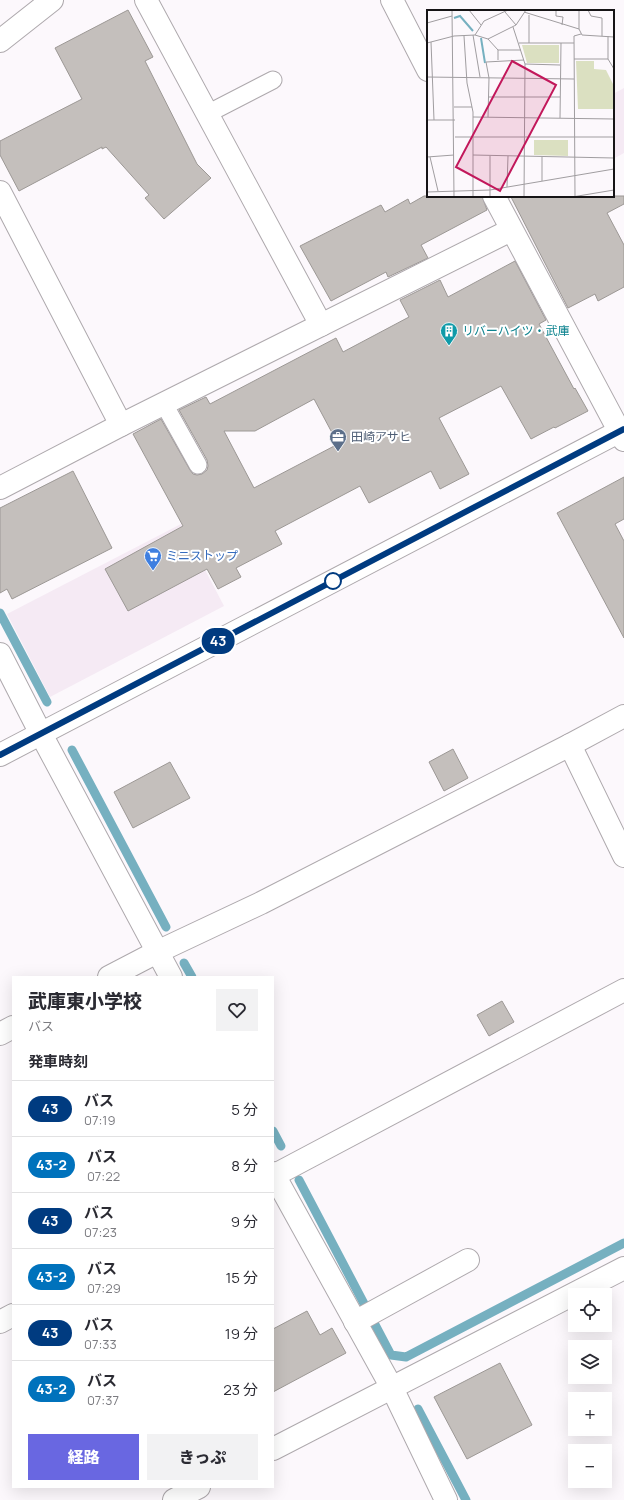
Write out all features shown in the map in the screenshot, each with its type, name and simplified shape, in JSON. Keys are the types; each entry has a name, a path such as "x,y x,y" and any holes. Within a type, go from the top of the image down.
{"street":[{"path":"0,41 52,0"},
{"path":"146,0 322,325"},
{"path":"392,0 427,68"},
{"path":"0,192 121,425"},
{"path":"0,755 622,434 494,197"},
{"path":"0,488 121,425 511,230"},
{"path":"0,654 170,976"},
{"path":"111,976 261,903 570,746 624,716"},
{"path":"570,746 624,856"},
{"path":"446,1500 392,1388 364,1317 274,1175 624,990"},
{"path":"0,1034 12,1028"},
{"path":"364,1317 468,1260"},
{"path":"274,1448 624,1268"},
{"path":"0,1322 12,1316"},
{"path":"174,1500 197,1488"}],"lane":[{"path":"207,114 273,80"},
{"path":"164,404 198,465"}],"shaded area":[{"path":"624,88 624,153 614,158 614,93"},
{"path":"181,524 224,606 50,697 7,614"}],"building":[{"path":"128,10 153,57 145,61 197,164 211,178 164,219 145,198 149,195 106,147 102,149 102,147 19,191 0,155 0,141 82,99 55,48"},
{"path":"424,196 482,197 487,210 421,245 428,258 388,277 386,272 331,301 300,246 381,205 385,212 408,199 410,204"},
{"path":"624,196 624,204 607,213 624,245 624,287 598,301 595,294 568,308 511,197"},
{"path":"515,261 546,320 539,324 574,389 575,388 588,411 531,439 501,386 439,418 469,474 440,489 431,471 369,503 360,486 275,531 282,544 236,568 241,577 218,589 207,569 128,611 105,569 183,526 133,434 161,419 190,470 193,474 202,474 207,470 207,460 179,410 206,397 210,404 336,338 343,352 409,317 400,300 440,280 448,297","holes":["314,399 338,444 254,488 224,431 255,431"]},
{"path":"73,471 112,548 12,599 7,589 0,593 0,508"},
{"path":"624,477 624,519 615,524 624,541 624,638 557,513"},
{"path":"453,749 468,778 444,791 429,762"},
{"path":"170,762 190,798 133,828 114,792"},
{"path":"502,1001 514,1022 489,1036 477,1015"},
{"path":"307,1311 320,1335 332,1328 346,1353 274,1391 274,1328"},
{"path":"500,1363 532,1425 467,1459 434,1397"}],"waterway":[{"path":"0,613 47,702"},
{"path":"72,750 166,927"},
{"path":"184,963 191,976"},
{"path":"274,1133 281,1146"},
{"path":"299,1180 391,1355 406,1357 624,1243"},
{"path":"418,1409 466,1500"}],"bus line":[{"name":"43","path":"0,755 624,429"}],"place":[{"name":"リバーハイツ・武庫","path":"449,346"},
{"name":"田崎アサヒ","path":"338,452"},
{"name":"ミニストップ","path":"153,571"}]}
